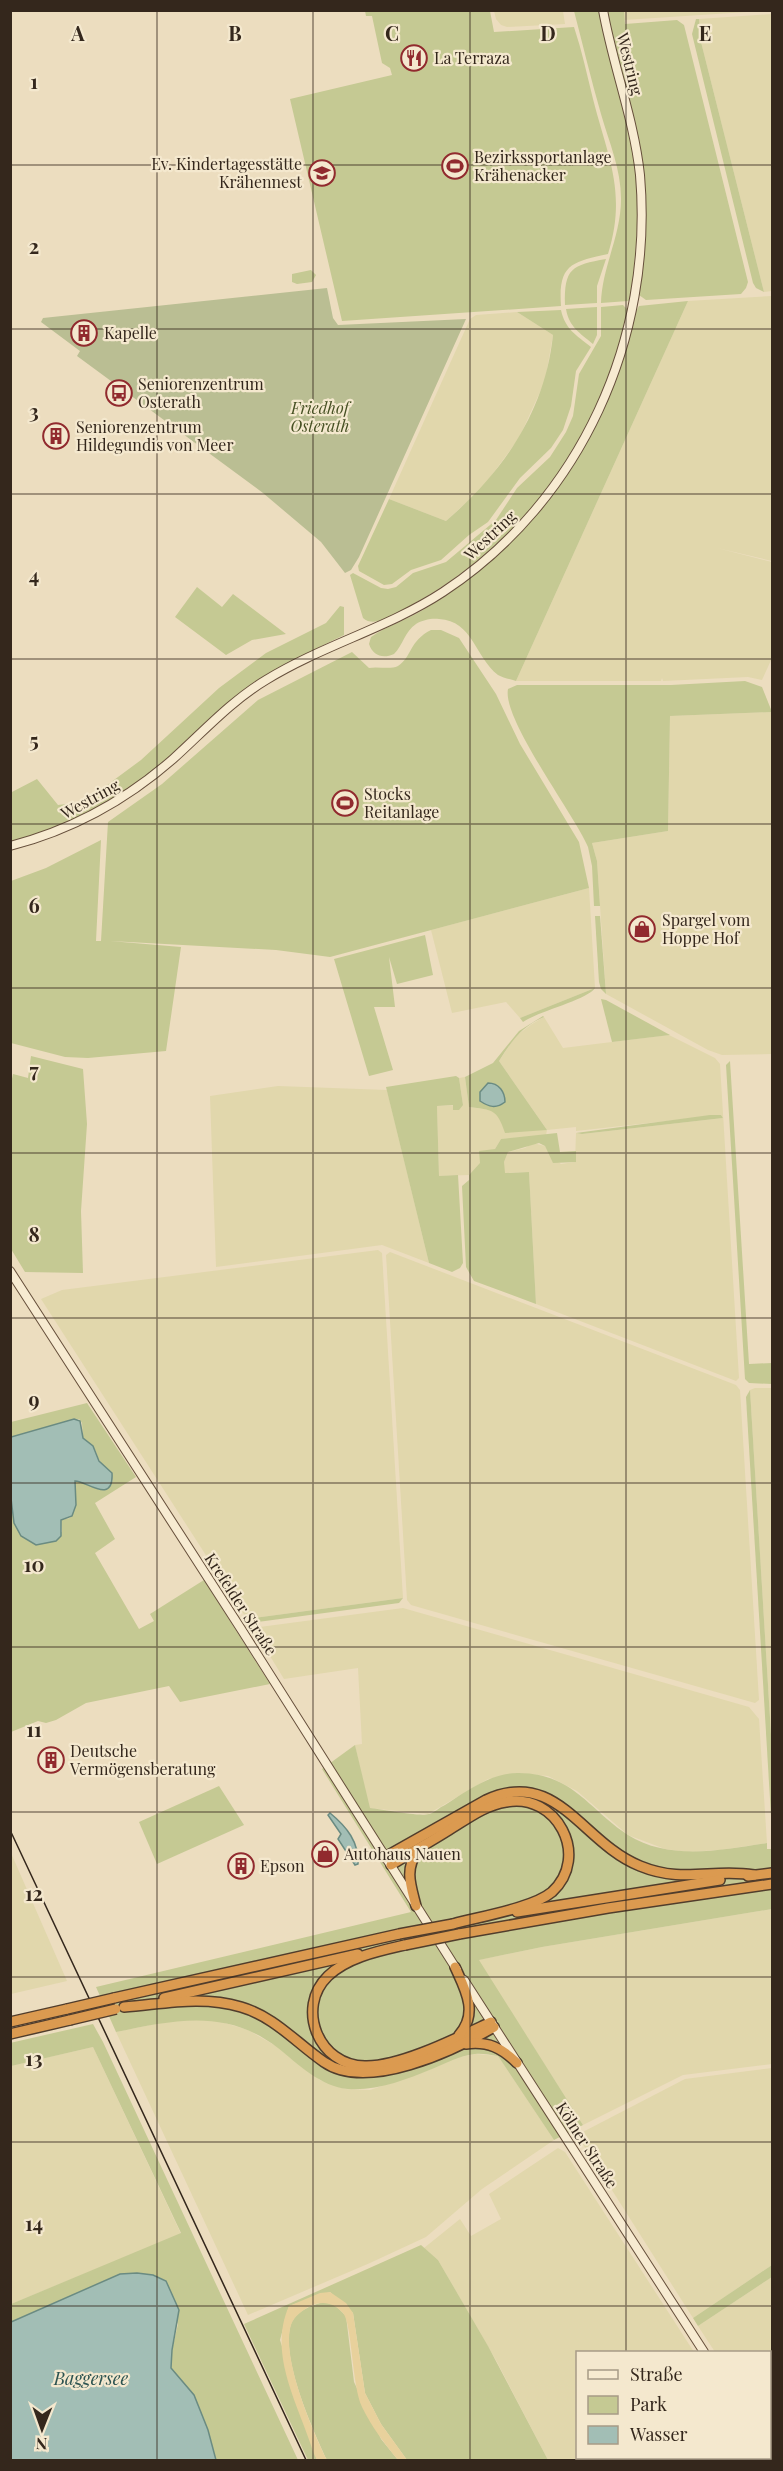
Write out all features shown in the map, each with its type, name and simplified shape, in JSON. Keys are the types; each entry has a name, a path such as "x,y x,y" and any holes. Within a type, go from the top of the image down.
{"highway":[{"path":"388,1861 486,1800 503,1794 522,1792 541,1795 557,1803 609,1849 643,1867 681,1876 734,1873 754,1875"},
{"path":"388,1861 424,1845 484,1809 509,1801 523,1801 539,1805 555,1817 565,1833 569,1851 567,1868 561,1881 548,1895 528,1904 453,1924"},
{"path":"416,1906 409,1869 414,1857 424,1845"},
{"path":"10,2022 399,1934 599,1898 772,1873"},
{"path":"10,2034 459,1934 608,1908 772,1884"},
{"path":"405,1945 354,1960 340,1967 327,1978 318,1990 313,2006 313,2021 324,2047 335,2057 350,2064 364,2066 385,2063 452,2044 473,2043 492,2045 501,2049 517,2063"},
{"path":"452,2044 466,2026 470,2012 469,2000 455,1967"},
{"path":"120,2008 192,1999 217,2001 241,2007 278,2024 325,2063 338,2070 356,2074 385,2071 452,2044 492,2024"}],"main road":[{"name":"Westring","path":"10,846 70,826 105,809 140,786 233,704 264,681 297,662 404,615 444,591 502,545 550,492 585,440 608,393 629,328 640,260 642,224 636,152 603,10"},
{"name":"Krefelder Straße","path":"10,1271 235,1619 446,1953"},
{"name":"Kölner Straße","path":"446,1953 703,2351"}],"shaded area":[{"path":"624,10 762,11 624,20"},
{"path":"494,11 563,11 565,24 507,27 501,25 496,19"},
{"path":"772,14 772,291 764,292 701,42 699,19"},
{"path":"772,296 772,561 717,548 772,562 772,658 762,680 748,677 663,681 662,678 661,681 516,681 688,301"},
{"path":"517,312 553,335 545,381 519,438 483,487 446,521 389,499 470,319 476,315"},
{"path":"772,712 772,1054 722,1055 708,1050 606,994 597,861 592,843 668,831 670,716"},
{"path":"589,888 595,988 520,1018 506,1002 452,1013 431,930"},
{"path":"544,1017 563,1048 669,1035 715,1058 720,1064 739,1378 736,1381 536,1304 529,1172 504,1173 504,1162 508,1152 525,1148 533,1143 545,1146 551,1157 561,1164 575,1162 576,1133 723,1118 721,1115 576,1131 576,1127 547,1130 499,1061 516,1036"},
{"path":"465,1077 469,1107 491,1110 499,1116 547,1130 546,1135 501,1139 495,1149 469,1175 439,1176 437,1106 463,1105 459,1078"},
{"path":"278,1086 387,1090 429,1263 382,1245 216,1267 210,1096"},
{"path":"378,1250 382,1253 403,1598 247,1619 41,1299 62,1290"},
{"path":"390,1252 736,1385 740,1390 759,1700 755,1703 411,1605 407,1600 386,1255"},
{"path":"772,1388 772,1751 750,1390"},
{"path":"403,1608 749,1707 759,1719 767,1843 687,1852 665,1849 628,1835 577,1791 548,1776 517,1773 488,1779 428,1814 369,1808 355,1745 362,1744 358,1668 284,1679 253,1628"},
{"path":"11,1853 67,1981 10,1994"},
{"path":"772,1909 772,2064 683,2075 583,2125 478,1960 542,1947"},
{"path":"175,2020 215,2020 248,2030 276,2046 320,2080 344,2089 370,2090 429,2070 455,2058 476,2054 498,2056 554,2140 482,2189 426,2237 248,2315 116,2032"},
{"path":"93,2047 181,2234 11,2304 10,2066"},
{"path":"772,2068 772,2265 693,2318 577,2135 685,2079"},
{"path":"558,2148 565,2152 693,2351 576,2351 576,2459 762,2460 548,2460 497,2362 438,2260 424,2248 460,2219 471,2236 501,2219 489,2194"},
{"path":"772,2277 772,2441 771,2351 714,2351 698,2326"}],"green space":[{"name":"Bezirkssportanlage Krähenacker","path":"365,11 490,11 494,32 574,27 613,175 616,212 608,254 570,267 562,281 561,306 342,321 290,99 392,75 390,68 382,63 372,16 366,16"},
{"path":"574,11 600,11 630,131 636,171 637,204 631,299 628,301 601,303 602,290 618,226 620,188 617,166 597,101"},
{"path":"607,11 624,11 625,24 677,20 684,25 748,282 741,294 646,300 639,295 645,218 642,162"},
{"path":"696,19 699,19 701,42 764,292 756,288 753,283 692,34"},
{"path":"606,259 597,286 597,303 565,305 566,283 572,270 578,266"},
{"path":"311,270 316,275 312,282 297,284 292,282 292,274"},
{"name":"Friedhof Osterath","path":"327,288 333,318 338,325 466,319 359,557 351,570 345,573 321,542 263,493 77,356 80,351 41,322 43,318"},
{"path":"688,301 516,681 498,675 490,668 467,633 450,621 433,619 421,621 409,630 394,654 382,656 376,654 369,644 371,637 423,610 473,574 522,528 564,478 582,451 605,407 620,369 634,316 639,306"},
{"path":"623,305 629,311 599,403 577,445 538,500 516,526 491,549 437,590 386,619 373,622 363,618 350,575 353,573 381,588 388,589 396,587 413,573 446,562 496,520 517,488 550,457 573,416 579,374 601,336 601,307"},
{"path":"597,307 597,335 593,344 572,325 566,309"},
{"path":"561,310 568,327 591,347 576,371 571,406 563,430 551,448 520,478 488,522 469,535 441,560 411,570 392,584 384,585 359,571 358,566 389,499 446,521 486,482 503,461 531,415 541,390 553,335 517,312"},
{"path":"197,587 222,607 233,594 286,634 252,640 226,655 175,617"},
{"path":"340,606 344,607 344,635 313,650 241,694 210,719 163,763 128,790 72,820 11,843 10,793 37,779 58,805 74,803 95,794 141,760 219,688 266,653 326,623"},
{"name":"Stocks Reitanlage","path":"431,630 441,630 459,638 496,694 520,744 579,842 589,888 330,957 276,950 110,941 181,947 166,1051 88,1058 65,1057 11,1043 11,881 46,868 101,840 96,941 101,941 108,822 162,784 258,700 352,652 369,668 398,666 419,639"},
{"path":"745,681 762,687 772,712 670,716 668,831 592,843 597,861 600,906 594,906 592,866 588,847 516,722 509,703 508,689 517,685 671,685"},
{"path":"595,916 600,916 606,994 599,982"},
{"path":"425,935 433,975 397,984 389,957 395,1007 374,1007 393,1070 369,1076 334,959"},
{"path":"595,988 583,997 523,1022 520,1018"},
{"path":"601,999 606,1000 670,1035 612,1042"},
{"path":"543,1016 518,1035 499,1061 547,1130 505,1133 493,1112 469,1107 465,1077 493,1063 519,1031"},
{"path":"31,1056 83,1069 87,1124 81,1211 83,1273 25,1272 11,1249 11,1083 13,1074 28,1078"},
{"path":"730,1061 749,1364 772,1363 772,1384 749,1383 745,1379 726,1065"},
{"path":"456,1076 459,1078 463,1105 459,1110 453,1110 453,1105 437,1106 439,1176 458,1175 463,1263 460,1268 452,1272 429,1263 386,1087"},
{"path":"721,1115 723,1118 576,1133"},
{"path":"557,1133 560,1152 576,1151 576,1162 553,1163 545,1146 539,1143 508,1152 504,1162 505,1173 529,1172 536,1304 474,1281 466,1267 462,1186 469,1180 469,1175 480,1163 479,1151 495,1149 501,1139"},
{"path":"750,1390 772,1751 772,1833 746,1397"},
{"path":"87,1403 136,1477 95,1503 115,1539 95,1553 139,1629 154,1621 150,1614 204,1580 270,1684 180,1702 169,1686 86,1703 56,1720 46,1723 38,1721 11,1732 10,1490 14,1523 62,1532 61,1520 70,1518 76,1505 75,1481 102,1490 112,1483 112,1476 94,1448 83,1438 82,1423 79,1419 11,1437 11,1422"},
{"path":"403,1598 399,1603 250,1623 247,1619"},
{"path":"355,1745 370,1808 409,1814 429,1814 490,1779 519,1773 554,1779 579,1795 628,1835 661,1848 696,1851 767,1843 767,1849 772,1849 772,1909 542,1947 479,1960 583,2125 554,2140 498,2056 469,2055 391,2084 348,2089 319,2079 259,2035 219,2022 179,2021 116,2032 96,1987 411,1912 322,1769"},
{"path":"219,1786 244,1825 157,1864 139,1822"},
{"path":"93,2024 298,2460 216,2460 208,2430 194,2395 171,2368 172,2350 178,2324 153,2275 120,2274 11,2322 11,2304 181,2233 93,2047 11,2066 10,2043"},
{"path":"421,2245 438,2260 488,2346 548,2460 407,2460 381,2424 365,2393 353,2313 330,2292 289,2306 280,2340 317,2460 308,2460 244,2324"},
{"path":"772,2265 772,2277 698,2326 693,2318"},
{"path":"324,2302 335,2305 346,2316 354,2382 381,2439 398,2460 327,2460 294,2374 289,2338 293,2319 300,2312"}],"sand":[{"path":"330,2292 346,2303 353,2313 365,2393 381,2424 407,2460 398,2460 378,2435 362,2407 356,2385 346,2319 336,2307 324,2303 310,2306 296,2316 291,2325 289,2339 294,2374 327,2460 317,2460 314,2454 288,2381 282,2343 283,2324 289,2306 320,2293"}],"water":[{"path":"488,1083 501,1089 504,1095 505,1102 499,1106 486,1105 480,1101 480,1092"},
{"path":"74,1419 80,1421 83,1438 93,1446 99,1461 112,1473 111,1483 104,1490 75,1481 76,1505 72,1516 61,1520 61,1536 56,1541 36,1545 21,1536 14,1523 10,1490 11,1437"},
{"path":"330,1813 351,1836 358,1856 358,1864 355,1865 338,1839 341,1834 328,1815"},
{"name":"Baggersee","path":"120,2274 153,2275 166,2281 179,2310 171,2368 194,2395 208,2430 216,2460 11,2460 11,2322"}],"tram line":[{"path":"10,1830 306,2460"}],"place":[{"name":"La Terraza","path":"414,58"},
{"name":"Bezirkssportanlage Krähenacker","path":"455,166"},
{"name":"Ev. Kindertagesstätte Krähennest","path":"322,173"},
{"name":"Kapelle","path":"84,333"},
{"name":"Seniorenzentrum Osterath","path":"119,393"},
{"name":"Seniorenzentrum Hildegundis von Meer","path":"56,436"},
{"name":"Stocks Reitanlage","path":"345,803"},
{"name":"Spargel vom Hoppe Hof","path":"642,929"},
{"name":"Deutsche Vermögensberatung","path":"51,1760"},
{"name":"Autohaus Nauen","path":"325,1854"},
{"name":"Epson","path":"241,1866"}]}
